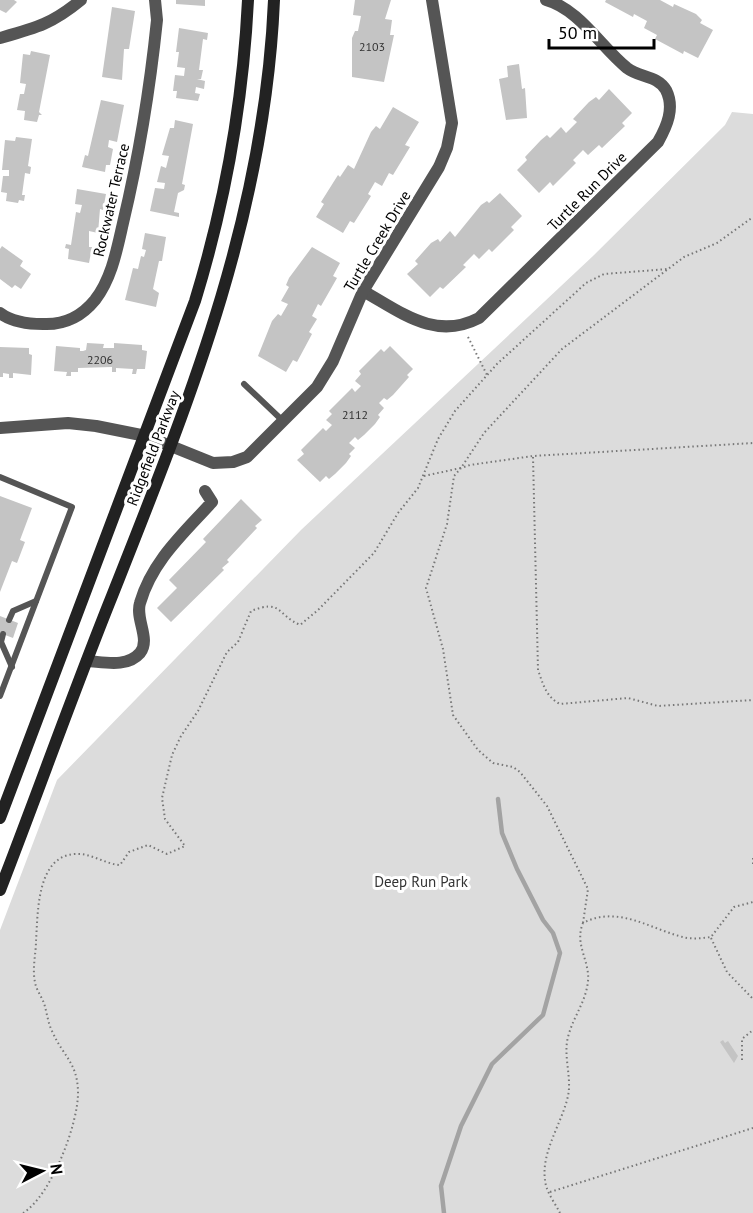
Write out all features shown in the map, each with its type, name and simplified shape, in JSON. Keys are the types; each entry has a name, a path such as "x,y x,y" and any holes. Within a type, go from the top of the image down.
{"main road":[{"name":"Ridgefield Parkway","path":"0,818 3,800 146,436 195,301 216,227 234,137 248,0"},
{"name":"Ridgefield Parkway","path":"0,890 205,353 242,228 265,101 274,0"}],"street":[{"path":"0,38 50,23 65,15 81,0"},
{"name":"Rockwater Terrace","path":"0,313 20,322 52,324 75,318 96,299 106,280 116,252 139,154 157,20 155,0"},
{"name":"Turtle Creek Drive","path":"0,428 68,423 96,426 146,436 213,463 233,462 247,457 283,422 317,387 333,361 363,291 439,167 451,135 448,94 432,0"},
{"name":"Turtle Run Drive","path":"463,326 479,318 658,142 670,114 669,98 659,82 627,68 564,7 546,0"},
{"path":"363,291 418,322 435,326 463,326"},
{"path":"87,661 124,663 140,652 144,640 139,606 147,583 158,562 212,502 206,491"}],"lane":[{"path":"244,384 283,422"},
{"path":"0,477 72,507 0,696"},
{"path":"9,620 13,610 36,601"},
{"path":"3,634 1,642 12,667"}],"path":[{"path":"560,1213 545,1181 545,1166 568,1096 570,1076 567,1041 584,1002 588,980 580,944 588,889 547,806 520,772 504,765 498,765 478,750 453,715 443,649 426,588 447,524 454,476 484,434 562,349 684,257 717,243 753,217"},
{"path":"23,1213 44,1190 60,1159 74,1122 78,1092 71,1060 53,1034 35,981 36,905 45,879 58,861 75,854 110,865 120,865 129,852 148,845 167,854 185,846 165,819 162,798 172,755 227,652 238,642 251,611 266,605 274,606 283,610 290,620 300,625 318,610 374,553 424,476 438,439 455,411 488,375 586,283 604,274 668,269"},
{"path":"463,326 488,375"},
{"path":"424,476 533,456 753,443"},
{"path":"533,456 531,465 538,670 544,690 560,705 628,698 658,706 753,700"},
{"path":"753,858 753,864"},
{"path":"583,923 593,918 621,917 641,921 689,939 711,937 734,907 753,902"},
{"path":"711,937 727,972 753,999"},
{"path":"742,1060 742,1039 753,1030"},
{"path":"549,1192 753,1128"}],"green space":[{"name":"Deep Run Park","path":"732,112 753,114 753,1213 0,1213 0,930 57,780 301,530 593,256 725,125"}],"building":[{"path":"0,0 17,2 6,13 0,10"},
{"path":"176,0 205,0 205,6 176,4"},
{"path":"355,0 391,0 385,19 392,20 390,35 394,35 384,82 352,77 352,38 355,31 358,31 361,16 353,15"},
{"path":"606,0 660,0 673,7 674,4 696,14 702,20 700,23 713,30 698,58 684,51 683,54 655,39 657,35 644,28 647,21 634,14 633,17 605,2"},
{"path":"112,7 135,11 129,49 124,49 122,80 102,77"},
{"path":"179,28 208,33 207,40 203,39 199,70 203,70 201,79 197,79 205,81 204,89 196,87 195,93 200,94 198,101 176,98 177,91 173,91 175,75 184,76 185,68 177,67"},
{"path":"31,51 50,55 39,112 42,115 39,115 37,122 24,120 25,111 17,110 20,94 24,94 26,84 20,83 23,54 30,55"},
{"path":"519,64 522,89 525,88 527,118 506,120 499,79 508,77 507,66"},
{"path":"609,89 632,113 622,123 625,126 602,148 599,145 588,155 583,150 573,160 576,163 553,186 550,182 539,193 517,170 527,160 525,157 547,135 550,138 561,127 566,133 577,122 573,119 589,102 596,97 599,100"},
{"path":"101,100 124,105 117,142 109,140 108,147 113,149 110,165 106,165 105,172 82,167 85,155 88,156"},
{"path":"393,107 419,122 405,145 410,147 393,175 389,173 382,186 375,182 368,194 371,196 354,223 350,221 343,233 316,217 324,204 321,202 338,175 340,177 348,165 354,169 371,132 376,126 380,129"},
{"path":"175,120 193,124 182,184 185,185 184,190 178,193 174,212 179,213 179,217 150,211 155,188 164,189 165,183 157,182 161,166 166,168 169,156 162,155 170,128 174,128"},
{"path":"16,137 32,139 28,166 31,167 30,174 25,173 22,195 25,195 24,201 19,200 18,203 6,201 7,193 1,192 3,176 9,176 9,170 2,170 5,140 15,141"},
{"path":"77,189 106,194 103,210 100,209 98,233 89,231 89,247 92,247 89,263 68,259 69,249 65,248 66,244 71,245 76,212 80,213 82,205 75,204"},
{"path":"500,193 522,216 511,227 514,230 492,252 489,249 479,259 474,254 463,265 466,267 443,289 440,287 430,297 407,274 418,264 415,261 431,243 438,239 440,242 450,231 455,237 481,205 487,201 489,203"},
{"path":"145,233 166,237 162,261 159,261 153,289 159,293 156,307 125,300 133,268 138,269 141,256 144,257 146,250 142,249"},
{"path":"2,246 23,261 20,266 31,274 21,289 15,285 12,288 0,279 0,249"},
{"path":"312,247 340,263 333,276 337,278 321,306 318,304 312,316 317,319 297,362 293,360 286,372 258,356 272,321 278,314 281,316 288,304 281,301 289,287 286,285 289,278"},
{"path":"87,343 104,344 103,348 114,348 114,343 142,345 142,350 147,351 145,369 137,369 136,374 132,374 133,369 116,368 116,372 112,372 112,367 78,368 78,372 71,372 71,376 66,376 67,372 54,371 56,346 80,348 80,351 83,351 86,350"},
{"path":"390,346 413,369 407,375 409,377 393,395 387,400 384,398 379,403 384,408 375,424 358,440 355,437 349,443 355,448 349,454 351,456 346,463 329,479 326,476 320,482 297,460 304,454 301,450 323,428 326,431 332,425 326,420 332,414 329,411 352,388 355,392 361,386 355,381 361,374 359,371 381,349 384,352"},
{"path":"0,347 29,348 29,354 32,355 31,375 13,373 13,378 9,378 9,374 3,373 3,377 0,377"},
{"path":"0,496 32,508 20,540 25,542 17,563 12,561 0,592"},
{"path":"241,499 262,520 227,560 229,562 222,568 224,570 171,622 157,608 177,588 169,580 206,542 203,539"},
{"path":"0,616 18,623 13,638 0,633"},
{"path":"723,1040 725,1043 728,1041 738,1056 734,1063 720,1042"}],"waterway":[{"path":"444,1213 441,1186 461,1126 492,1064 543,1015 560,953 553,933 543,920 502,833 498,799"}]}
